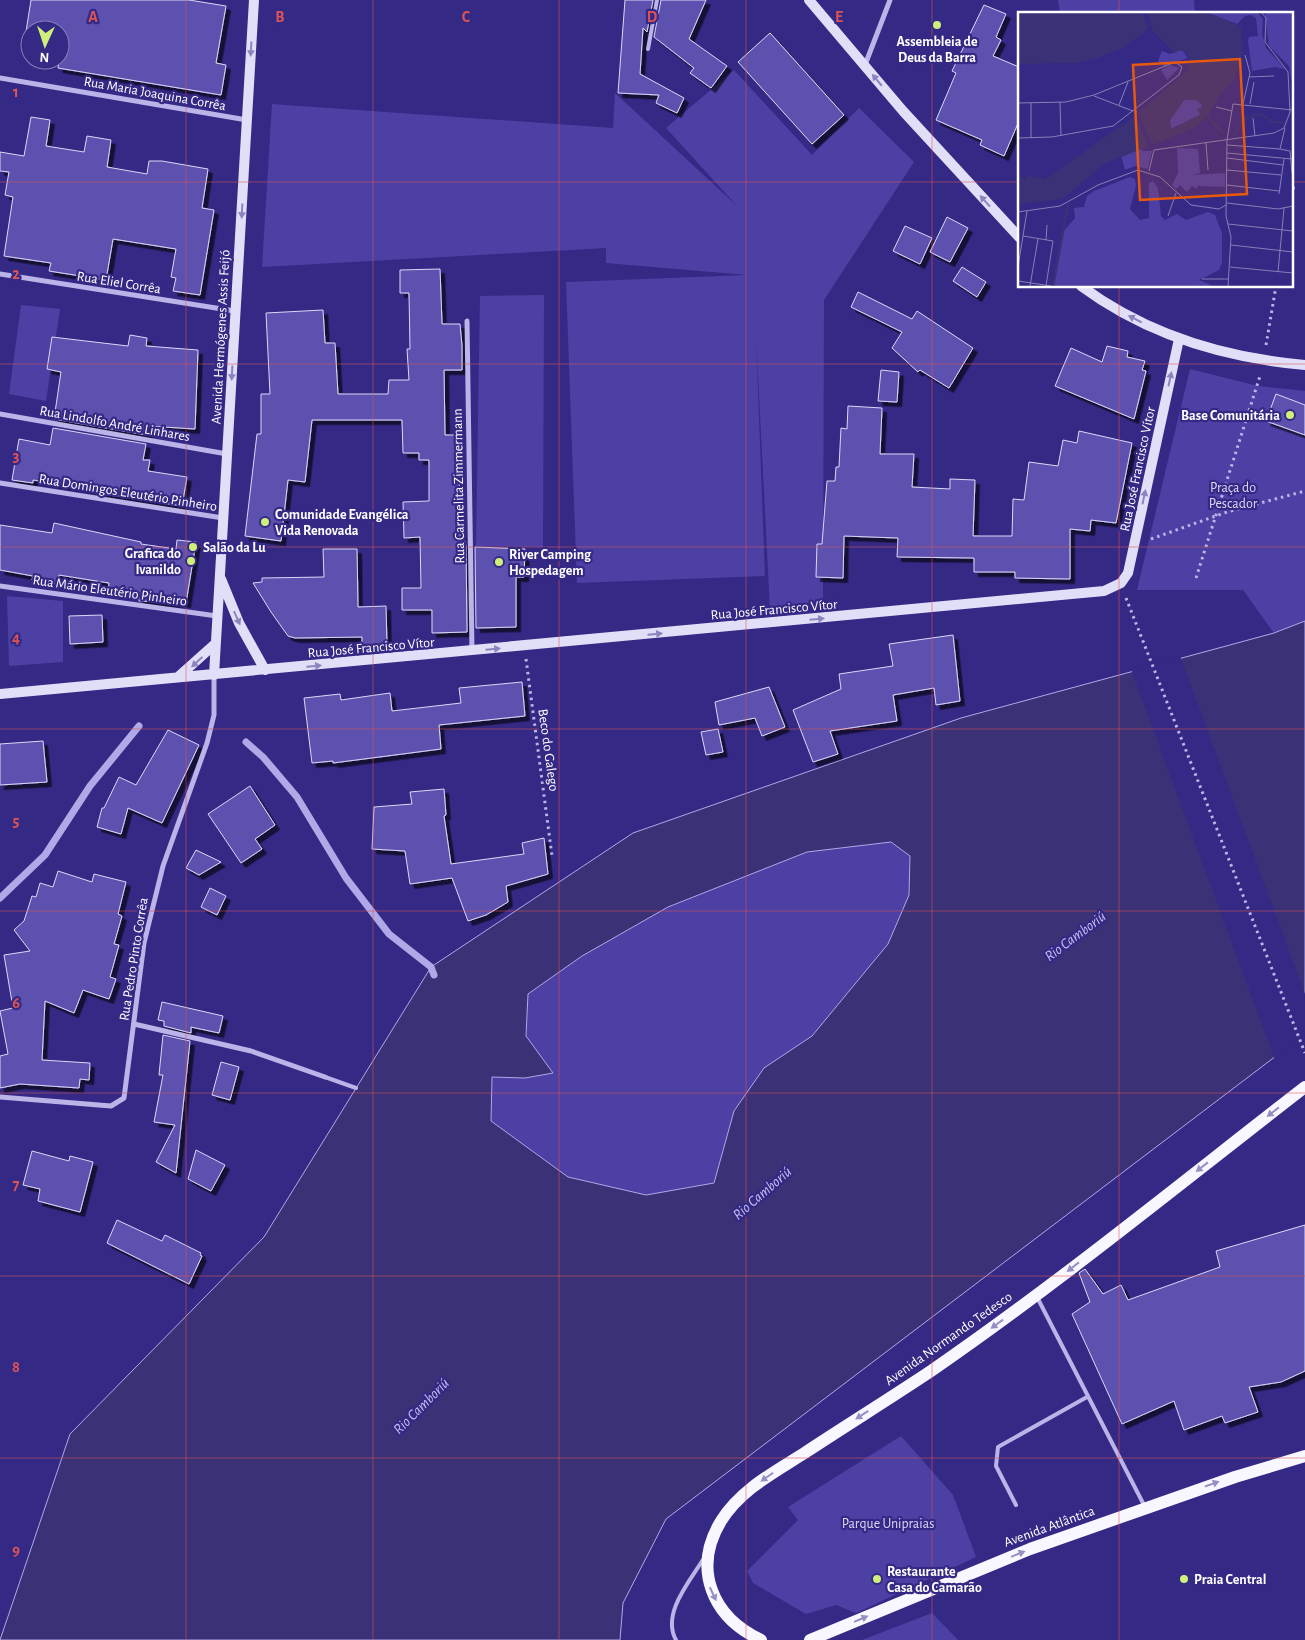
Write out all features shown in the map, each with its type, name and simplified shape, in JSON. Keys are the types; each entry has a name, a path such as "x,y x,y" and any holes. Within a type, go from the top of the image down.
{"main road":[{"name":"Avenida Hermógenes Assis Feijó","path":"214,675 254,0"},
{"path":"810,0 903,111 1018,236"},
{"path":"1084,288 1134,319 1179,339 1263,361 1305,365"},
{"name":"Rua José Francisco Vítor","path":"0,694 1104,591 1121,583 1128,573 1179,339"},
{"path":"219,573 239,623 265,670"},
{"path":"178,678 215,644"},
{"name":"Avenida Normando Tedesco","path":"761,1640 743,1632 726,1615 716,1601 710,1586 707,1567 708,1552 721,1522 736,1502 749,1490 931,1370 1036,1295 1305,1087"},
{"name":"Avenida Atlântica","path":"810,1640 972,1572 1145,1507 1305,1456"}],"street":[{"path":"865,66 890,0"},
{"name":"Rua Maria Joaquina Corrêa","path":"0,78 247,120"},
{"name":"Rua Eliel Corrêa","path":"0,274 235,311"},
{"name":"Rua Carmelita Zimmermann","path":"467,321 472,651"},
{"name":"Rua Lindolfo André Linhares","path":"0,414 227,454"},
{"name":"Rua Domingos Eleutério Pinheiro","path":"0,483 222,518"},
{"name":"Rua Mário Eleutério Pinheiro","path":"0,586 217,616"},
{"name":"Rua Pedro Pinto Corrêa","path":"0,1097 111,1106 120,1103 124,1098 144,943 153,900 207,743 214,715 214,675"},
{"path":"134,1024 251,1051 326,1077"}],"lane":[{"path":"648,49 657,0"},
{"path":"326,1077 356,1088"},
{"path":"1036,1295 1145,1507"},
{"path":"1016,1505 996,1466 998,1447 1087,1397"},
{"path":"676,1640 672,1628 673,1616 681,1596 708,1552"}],"path":[{"path":"1292,196 1294,184"},
{"path":"1263,361 1276,288"},
{"path":"1196,578 1258,386"},
{"path":"1134,545 1216,516 1305,490"},
{"path":"1127,599 1305,1053"},
{"name":"Beco do Galego","path":"524,646 552,856"}],"green space":[{"path":"1058,0 1194,0 1195,12 1060,12"},
{"path":"734,70 812,155 859,108 914,162 824,300 823,606 770,609 756,337 765,576 577,583 566,282 747,275 606,263 606,248 262,267 272,104 613,128 615,93 737,206 666,128"},
{"path":"544,295 543,547 476,546 480,296"},
{"path":"21,305 60,309 46,401 9,394"},
{"name":"Praça do Pescador","path":"1190,369 1258,386 1305,391 1305,621 1274,633 1243,590 1137,590"},
{"path":"7,596 63,601 63,662 9,666"},
{"path":"891,842 910,856 909,895 888,944 812,1036 764,1068 734,1111 714,1183 646,1195 568,1177 491,1121 492,1077 525,1078 528,994 582,956 668,907 807,852"},
{"name":"Parque Unipraias","path":"901,1436 953,1495 976,1557 856,1613 836,1605 806,1614 753,1583 747,1571 798,1520 788,1507"},
{"path":"932,1613 958,1640 862,1640"}],"water":[{"name":"Rio Camboriú","path":"1305,621 1305,1034 666,1519 623,1603 620,1640 0,1640 70,1434 264,1237 431,967 633,833 961,718 1274,633","holes":["891,842 910,856 909,895 888,944 812,1036 764,1068 734,1111 714,1183 646,1195 568,1177 491,1121 492,1077 525,1078 553,1073 526,1036 528,994 582,956 668,907 807,852"]}],"pier":[{"path":"1180,656 1305,994 1305,1037 1275,1060 1131,669"}],"building":[{"path":"31,0 189,0 226,6 216,63 226,65 221,95 70,70 70,20 28,20"},
{"path":"625,0 653,0 647,32 643,28 640,74 684,98 677,113 656,103 659,95 618,93"},
{"path":"661,0 706,0 689,39 727,66 711,88 690,73 694,68 654,37"},
{"path":"984,5 1006,14 996,37 1001,40 993,56 1018,67 1018,123 1004,156 980,145 982,140 936,120 956,73 952,71"},
{"path":"770,33 844,115 812,144 738,62"},
{"path":"31,117 50,120 46,146 84,152 87,136 111,140 107,167 147,174 149,161 162,161 208,169 202,208 214,210 200,295 173,291 176,278 171,277 176,249 113,239 106,280 49,271 51,263 4,256 13,197 5,195 9,172 0,171 0,152 24,156"},
{"path":"947,217 968,228 950,262 930,252"},
{"path":"905,226 932,238 920,264 893,251"},
{"path":"962,267 986,282 977,297 953,281"},
{"path":"440,269 442,324 460,324 462,346 462,370 444,370 445,435 458,435 461,542 465,541 466,547 467,632 432,633 432,610 402,610 402,588 421,588 420,537 404,538 403,502 429,501 429,460 419,460 419,453 403,453 402,420 312,420 305,482 288,480 281,541 245,536 257,434 261,434 261,394 270,394 266,313 323,310 325,343 335,343 338,394 388,394 389,380 409,380 407,349 410,349 409,293 400,293 400,270"},
{"path":"858,292 912,319 917,311 973,348 949,388 920,370 918,372 892,348 902,332 851,307"},
{"path":"130,335 147,338 146,346 198,350 195,429 148,426 147,435 54,419 61,372 47,369 52,337 128,346"},
{"path":"1107,346 1128,351 1127,357 1145,361 1142,370 1146,371 1134,419 1055,386 1071,348 1102,362"},
{"path":"881,370 899,372 897,402 878,401"},
{"path":"1276,394 1305,405 1305,435 1266,421"},
{"path":"848,406 882,408 880,454 914,454 912,487 950,489 950,479 975,480 973,536 1012,536 1013,499 1024,500 1029,462 1058,466 1063,440 1077,443 1079,431 1132,443 1116,523 1091,520 1090,531 1070,529 1070,579 1015,578 1015,572 974,572 974,558 897,557 898,538 844,536 843,578 816,577 817,544 822,544 827,481 835,481 836,467 839,467 841,428 847,429"},
{"path":"53,428 146,444 143,460 150,460 148,471 187,477 182,506 33,480 33,483 12,480 19,439 50,445"},
{"path":"54,523 141,542 141,544 176,549 177,540 196,542 186,603 139,601 139,596 108,592 109,583 59,575 57,584 32,580 33,576 0,570 0,525 52,533"},
{"path":"475,547 525,549 524,577 516,577 516,627 476,628"},
{"path":"323,549 357,549 358,607 386,606 387,646 362,649 362,637 295,638 288,636 271,612 253,583 262,582 262,578 324,577"},
{"path":"102,615 103,642 70,644 69,616"},
{"path":"953,635 960,701 936,705 934,688 893,695 897,721 830,731 838,754 813,762 793,710 841,689 839,674 893,666 889,644"},
{"path":"522,682 525,716 439,725 441,749 333,763 333,761 312,763 304,698 340,694 341,700 390,693 392,711 461,703 459,688"},
{"path":"769,687 785,727 762,736 755,718 719,725 715,702"},
{"path":"718,729 723,752 706,755 701,732"},
{"path":"168,730 199,745 162,823 128,808 121,834 97,827 102,808 104,808 119,777 136,785"},
{"path":"43,741 47,782 0,785 0,744"},
{"path":"250,786 275,825 255,839 262,849 241,863 208,814"},
{"path":"444,789 446,815 444,816 451,864 524,854 522,843 544,838 548,874 506,886 508,902 486,915 468,921 452,878 410,884 405,851 372,849 374,807 412,804 410,792"},
{"path":"196,850 221,862 199,875 186,868"},
{"path":"58,871 92,882 94,874 126,882 118,914 122,916 114,944 119,945 110,977 116,979 109,999 83,990 74,1013 45,1001 42,1060 90,1063 89,1080 80,1079 79,1088 20,1084 0,1088 0,1056 8,1054 0,1011 13,1008 4,955 30,951 14,930 24,921 32,896 36,897 40,883 53,887"},
{"path":"210,888 226,896 217,915 201,907"},
{"path":"162,1002 223,1016 219,1033 191,1027 191,1033 164,1026 164,1021 158,1020"},
{"path":"163,1035 190,1041 176,1173 156,1162 175,1125 154,1122 163,1075 159,1075"},
{"path":"221,1062 239,1067 230,1100 212,1095"},
{"path":"196,1150 225,1165 211,1191 188,1179"},
{"path":"32,1151 69,1161 70,1156 93,1162 80,1212 38,1201 40,1189 23,1185"},
{"path":"117,1220 162,1241 165,1235 201,1253 200,1255 202,1256 189,1284 107,1243"},
{"path":"1305,1225 1305,1371 1281,1382 1249,1387 1258,1412 1225,1423 1222,1416 1184,1430 1174,1401 1122,1424 1072,1314 1090,1302 1079,1273 1085,1269 1103,1294 1121,1285 1128,1300 1220,1267 1216,1251"}],"waterway":[{"path":"0,898 45,855 90,786 139,726"},
{"path":"246,742 263,757 297,797 346,878 389,934 431,967 434,975"}],"place":[{"name":"Assembleia de Deus da Barra","path":"937,25"},
{"name":"Base Comunitária","path":"1290,415"},
{"name":"Comunidade Evangélica Vida Renovada","path":"265,522"},
{"name":"Salão da Lu","path":"193,547"},
{"name":"Grafica do Ivanildo","path":"191,561"},
{"name":"River Camping Hospedagem","path":"499,562"},
{"name":"Restaurante Casa do Camarão","path":"877,1579"},
{"name":"Praia Central","path":"1184,1579"}]}
